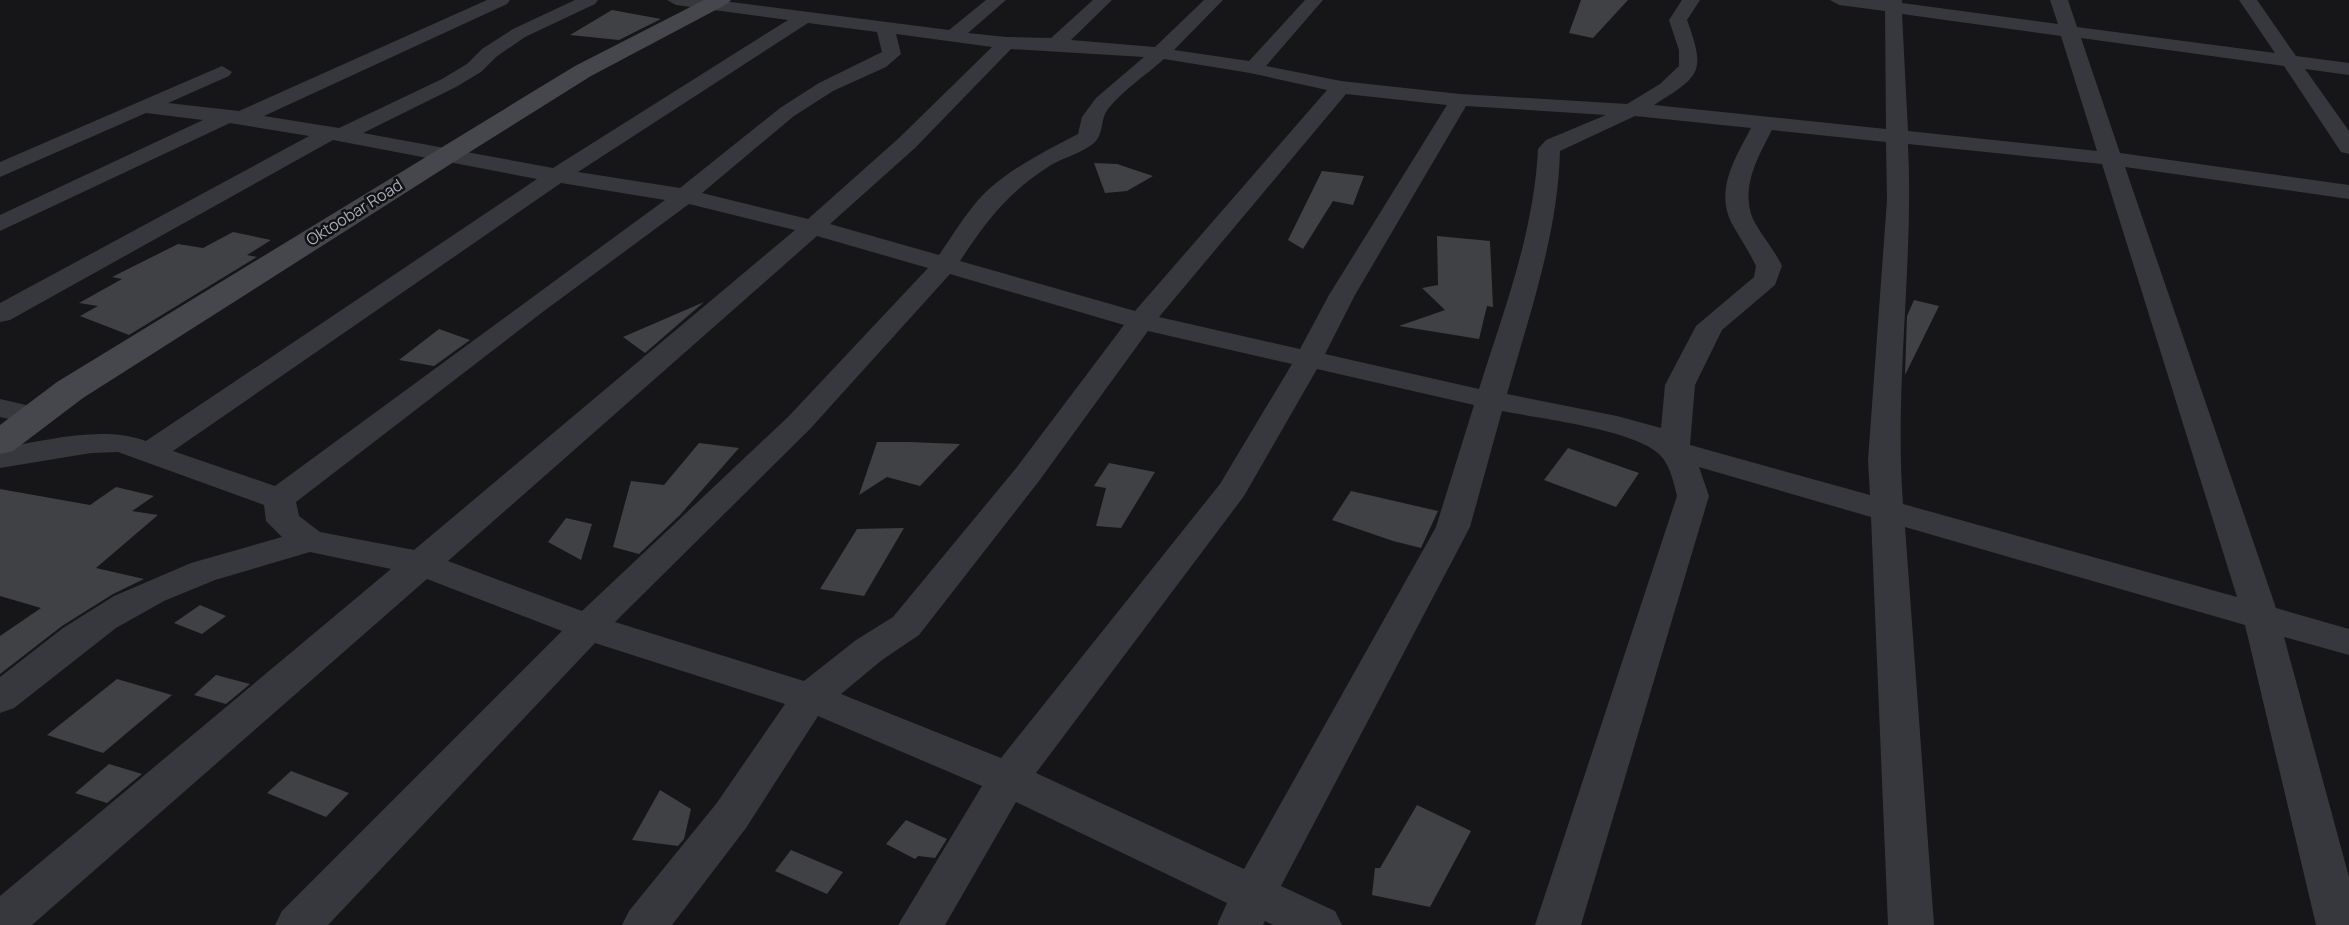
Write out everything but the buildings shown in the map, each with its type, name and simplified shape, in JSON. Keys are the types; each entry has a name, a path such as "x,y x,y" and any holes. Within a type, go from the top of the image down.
{"street":[{"path":"0,224 501,0"},
{"path":"0,314 336,134 449,83 474,68 489,53 519,33 589,0"},
{"path":"676,0 1006,43 1056,44 1160,53 1254,68 1271,74 1341,87 1460,100 1631,110 2113,159 2349,192"},
{"path":"953,36 997,0"},
{"path":"1056,44 1103,0"},
{"path":"298,925 588,626 799,423 944,265 983,209 1008,186 1043,161 1087,138 1092,117 1102,102 1160,53 1214,0"},
{"path":"1254,68 1314,0"},
{"path":"1247,910 1453,527 1539,235 1548,177 1549,149 1597,129 1663,91 1678,79 1689,66 1689,52 1678,20 1691,0"},
{"path":"1839,0 1893,4 2071,32 2349,69"},
{"path":"2059,0 2260,617 2339,925"},
{"path":"2248,0 2349,146"},
{"name":"Oktoobar Road","path":"0,443 70,390 447,154 583,71 715,3"},
{"path":"1893,4 1899,200 1884,460 1911,925"},
{"path":"834,20 856,7"},
{"path":"151,452 557,176 806,16"},
{"path":"279,499 535,305 685,196 787,112 826,87 879,63 892,54 884,27"},
{"path":"0,924 423,564 812,227 907,143 1006,43"},
{"path":"0,170 222,72"},
{"path":"645,925 731,816 810,697 869,650 906,626 958,565 1141,321 1341,87"},
{"path":"921,925 1008,779 1233,489 1342,295 1460,100"},
{"path":"145,107 336,134 557,176 685,196 812,227 1141,321 1490,400 1617,425 1650,435 1675,450 2349,642"},
{"path":"1558,925 1693,496 1689,479 1675,450 1680,385 1710,326 1766,280 1769,266 1741,219 1737,205 1739,175 1764,124"},
{"path":"0,408 37,416"},
{"path":"0,458 109,443 151,452 279,499"},
{"path":"279,499 283,521 310,541 423,564 588,626 810,697 1008,779 1247,910 1319,925"},
{"path":"0,698 102,620 136,600 214,566 310,541"}]}
